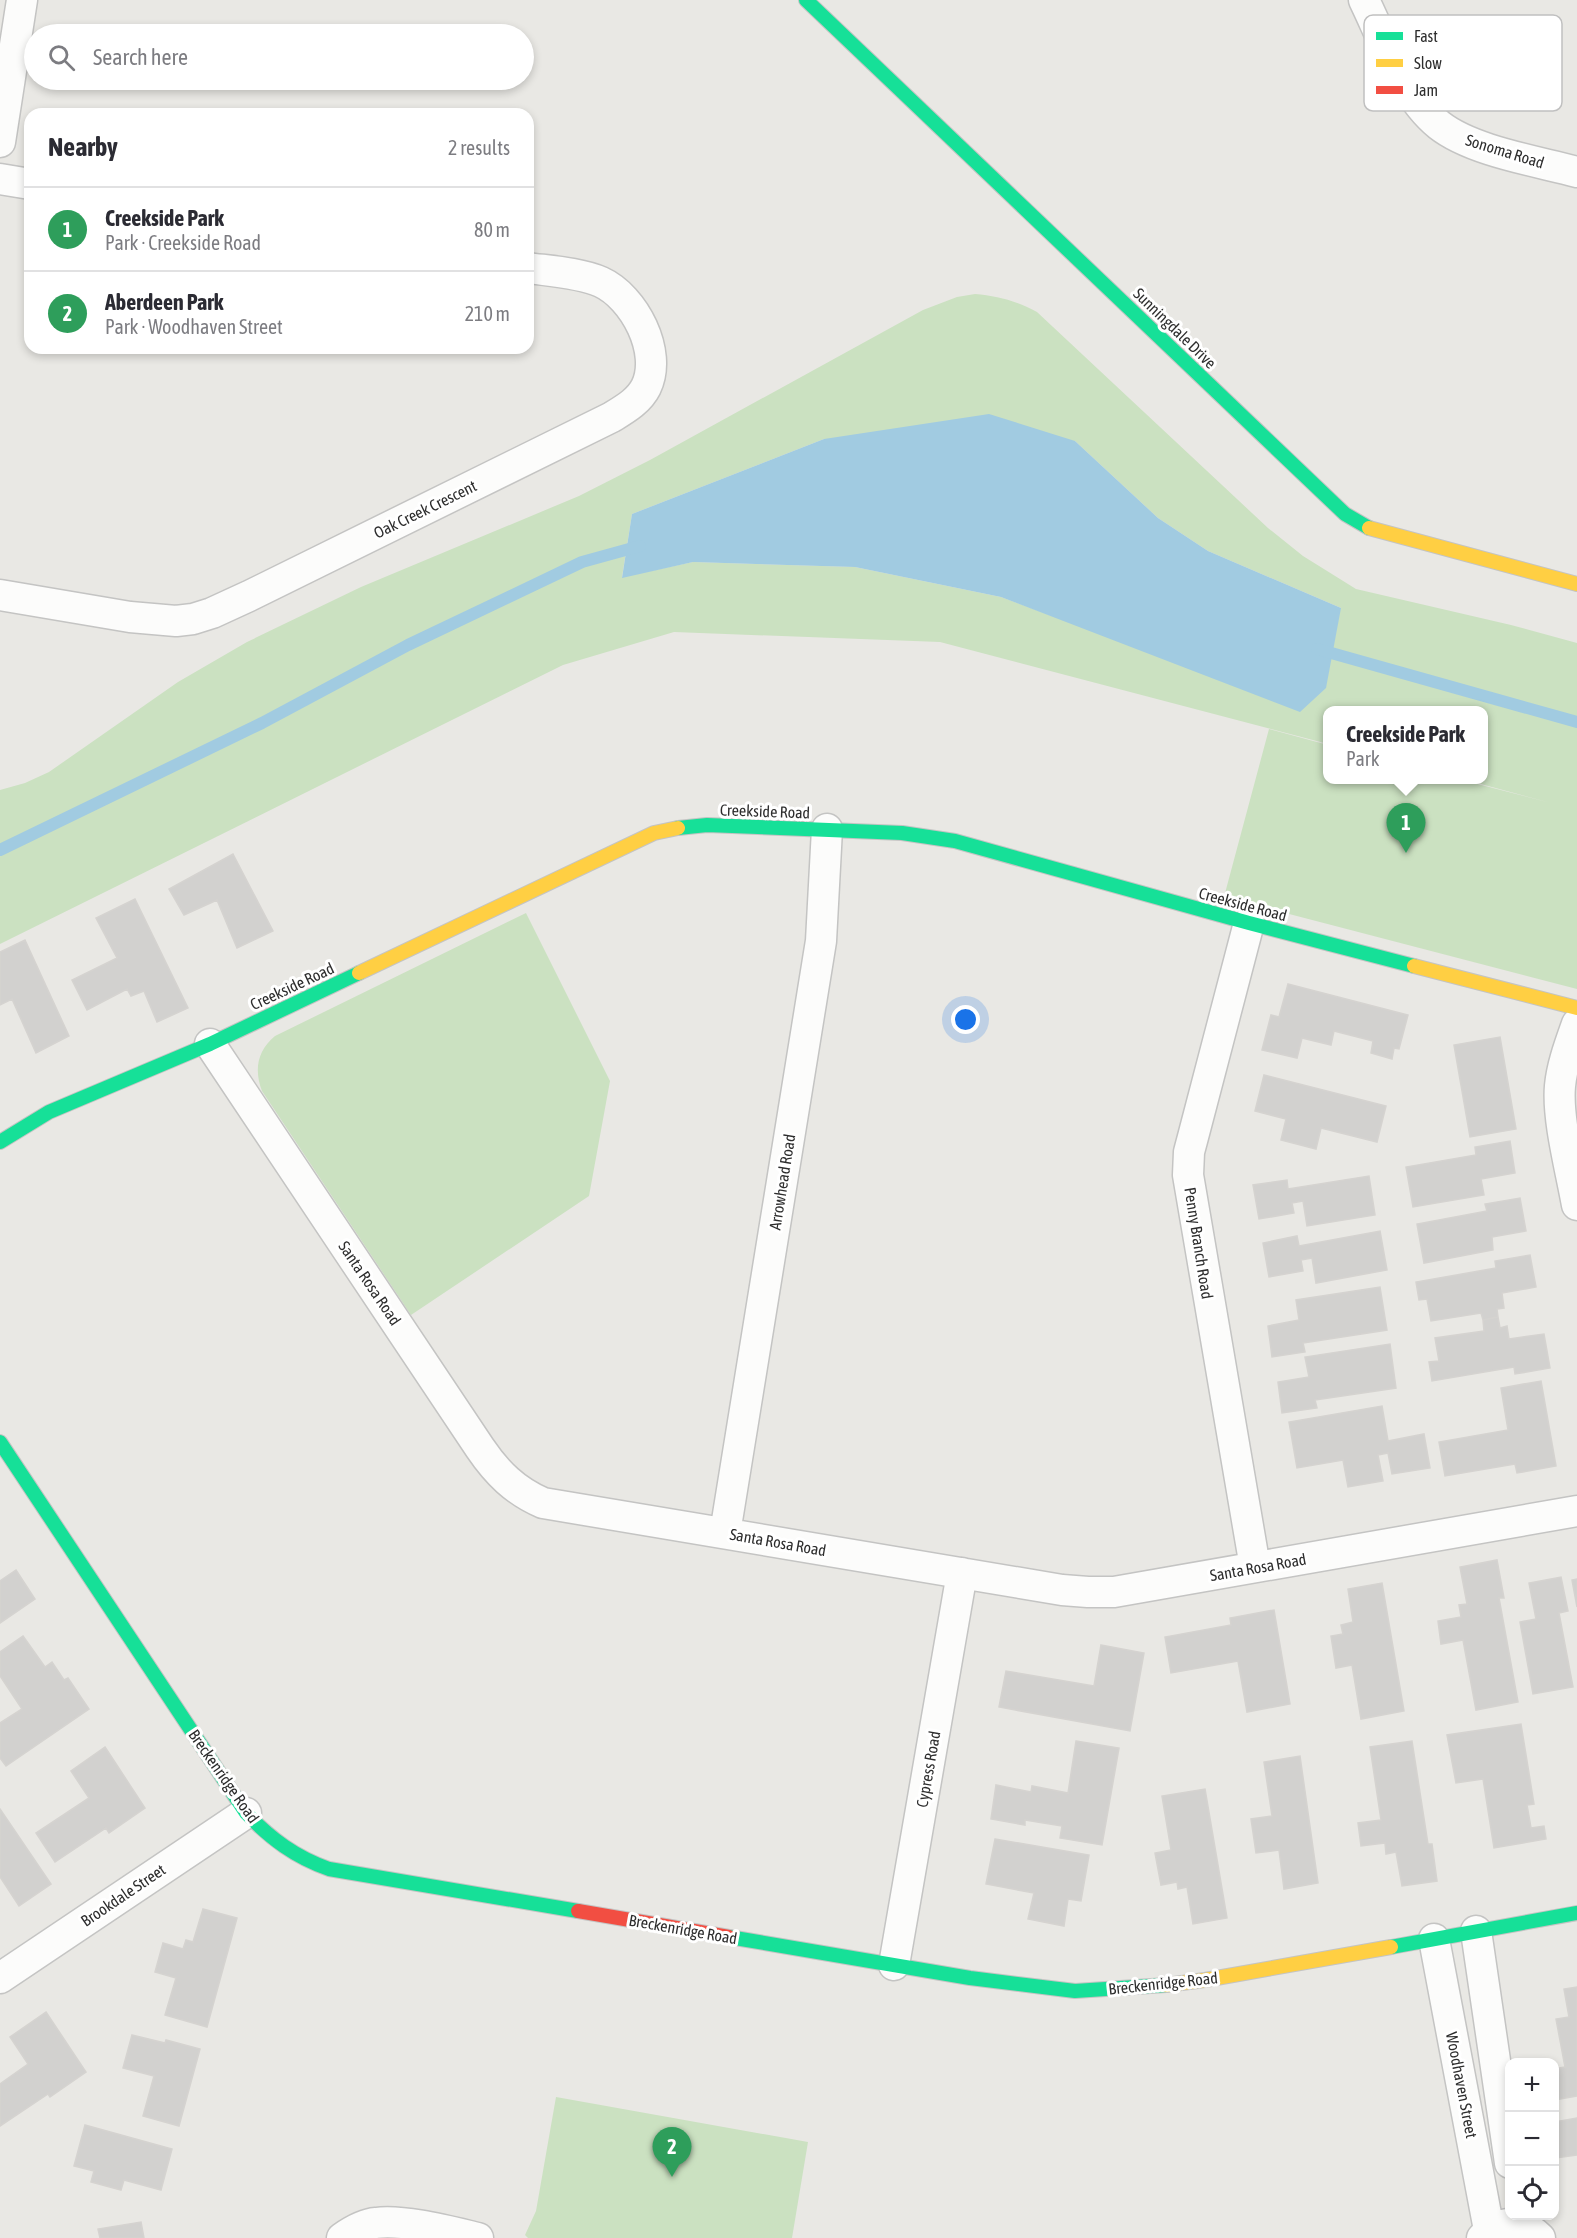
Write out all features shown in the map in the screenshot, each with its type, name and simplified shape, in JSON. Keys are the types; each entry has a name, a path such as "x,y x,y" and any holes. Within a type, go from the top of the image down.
{"street":[{"path":"0,142 22,0"},
{"name":"Sunningdale Drive","path":"806,0 1345,514 1362,525 1383,533 1577,584"},
{"name":"Sonoma Road","path":"1364,0 1372,15"},
{"name":"Sonoma Road","path":"1425,111 1439,125 1479,146 1577,172"},
{"path":"0,180 24,183"},
{"name":"Oak Creek Crescent","path":"0,595 157,621 194,619 249,596 612,417 628,407 639,398 646,386 651,358 648,343 634,312 622,297 599,281 534,269"},
{"name":"Creekside Road","path":"0,1142 49,1112 210,1044 654,833 673,828 707,825 902,833 955,841 1249,923 1577,1008"},
{"name":"Arrowhead Road","path":"725,1533 821,941 827,830"},
{"name":"Penny Branch Road","path":"1249,923 1192,1137 1188,1175 1255,1567"},
{"path":"1577,1024 1562,1075 1560,1106 1577,1205"},
{"name":"Santa Rosa Road","path":"210,1044 495,1470 518,1491 543,1503 1088,1593 1114,1592 1577,1511"},
{"name":"Breckenridge Road","path":"0,1442 246,1813 282,1849 295,1857 329,1869 970,1978 1075,1991 1136,1988 1205,1980 1577,1913"},
{"name":"Cypress Road","path":"894,1965 962,1573"},
{"name":"Brookdale Street","path":"0,1978 246,1813"},
{"name":"Woodhaven Street","path":"1476,1931 1505,2135"},
{"name":"Woodhaven Street","path":"1434,1939 1509,2229"},
{"path":"342,2238 364,2226 387,2222 410,2224 478,2238"}],"green space":[{"path":"975,294 1015,302 1037,312 1268,528 1303,556 1356,589 1511,625 1577,643 1577,989 1224,897 1269,729 1323,744 1323,784 1477,784 1551,803 1481,784 1488,784 1488,706 1323,706 1323,743 940,642 674,632 563,665 0,944 0,790 25,783 49,772 178,682 247,642 361,587 579,496 650,460 923,310 957,297","holes":["824,439 1075,441 1158,518 1208,551 1341,608 1138,648 1001,597 855,567 693,562 622,577 632,514"]},
{"path":"526,913 610,1081 589,1196 411,1315 262,1091 258,1076 261,1054 275,1036"},
{"path":"556,2097 808,2142 792,2238 528,2238 525,2235 536,2211"}],"water":[{"path":"989,414 1075,441 1158,518 1208,551 1341,608 1326,688 1300,712 1001,597 855,567 693,562 622,578 632,514 824,439"}],"building":[{"path":"233,854 273,931 237,948 217,900 184,915 169,889"},
{"path":"135,899 188,1008 157,1022 144,991 131,996 127,989 87,1010 72,980 117,958 96,918"},
{"path":"25,940 69,1036 36,1053 12,999 0,1005 0,952"},
{"path":"1288,984 1408,1015 1399,1049 1394,1048 1392,1059 1371,1053 1373,1041 1334,1031 1331,1045 1302,1038 1297,1058 1262,1050 1271,1015 1279,1017"},
{"path":"1500,1037 1516,1129 1470,1137 1454,1045"},
{"path":"1264,1075 1386,1106 1377,1142 1321,1128 1316,1149 1281,1140 1286,1119 1255,1111"},
{"path":"1510,1141 1515,1173 1481,1179 1484,1195 1413,1207 1406,1167 1476,1155 1475,1147"},
{"path":"1369,1176 1375,1215 1307,1226 1303,1201 1292,1203 1294,1213 1259,1219 1253,1185 1287,1180 1288,1189"},
{"path":"1520,1198 1526,1231 1492,1237 1493,1250 1424,1263 1417,1224 1487,1211 1485,1204"},
{"path":"1380,1231 1387,1270 1316,1283 1312,1258 1301,1260 1303,1271 1269,1277 1263,1243 1297,1236 1299,1246"},
{"path":"1530,1255 1536,1287 1502,1293 1504,1308 1497,1309 1498,1317 1483,1320 1481,1313 1431,1321 1427,1299 1419,1300 1416,1282 1496,1268 1495,1261"},
{"path":"1380,1287 1387,1330 1303,1343 1305,1352 1272,1357 1268,1326 1299,1320 1296,1300"},
{"path":"1498,1317 1500,1328 1507,1326 1509,1339 1544,1334 1550,1368 1515,1374 1514,1367 1432,1381 1429,1362 1439,1361 1435,1338 1484,1331 1483,1320"},
{"path":"1390,1344 1396,1388 1315,1400 1317,1408 1282,1413 1278,1382 1309,1377 1305,1357"},
{"path":"1541,1381 1556,1466 1517,1473 1515,1464 1445,1476 1439,1442 1508,1430 1501,1388"},
{"path":"1382,1406 1388,1441 1424,1434 1430,1468 1392,1474 1388,1453 1378,1455 1383,1481 1348,1487 1343,1460 1297,1468 1289,1422"},
{"path":"1497,1560 1504,1598 1499,1598 1518,1702 1476,1710 1463,1640 1441,1644 1438,1621 1461,1617 1459,1605 1467,1604 1460,1567"},
{"path":"16,1570 35,1599 0,1623 0,1581"},
{"path":"1561,1577 1568,1611 1559,1613 1573,1687 1533,1694 1520,1622 1536,1619 1529,1583"},
{"path":"1577,1579 1577,1607 1572,1580"},
{"path":"1382,1583 1404,1711 1361,1719 1352,1665 1336,1668 1331,1636 1343,1634 1341,1625 1353,1622 1348,1589"},
{"path":"1274,1610 1290,1704 1247,1712 1238,1661 1171,1673 1165,1637 1231,1625 1230,1618"},
{"path":"23,1636 45,1667 52,1662 64,1680 68,1678 89,1709 6,1766 0,1758 0,1723 22,1709 0,1676 0,1652"},
{"path":"1101,1645 1144,1653 1130,1731 999,1707 1006,1671 1094,1686"},
{"path":"1521,1724 1534,1804 1527,1805 1531,1828 1544,1826 1546,1839 1494,1848 1483,1779 1456,1783 1447,1735"},
{"path":"1076,1741 1119,1748 1102,1845 1060,1838 1062,1826 1025,1820 1025,1825 991,1819 996,1785 1031,1792 1032,1786 1068,1793"},
{"path":"1412,1741 1428,1844 1432,1844 1437,1881 1402,1886 1396,1852 1386,1854 1385,1843 1361,1846 1358,1823 1381,1820 1370,1747"},
{"path":"105,1747 145,1808 109,1833 106,1828 55,1862 36,1833 89,1798 71,1771"},
{"path":"1300,1756 1318,1883 1284,1889 1279,1850 1256,1853 1251,1819 1272,1816 1264,1762"},
{"path":"1205,1789 1227,1918 1193,1924 1187,1887 1178,1889 1177,1882 1161,1885 1155,1853 1171,1850 1162,1796"},
{"path":"0,1809 51,1884 19,1906 0,1877"},
{"path":"995,1839 1089,1855 1081,1901 1068,1899 1064,1926 1028,1919 1034,1893 986,1884"},
{"path":"203,1909 237,1918 207,2027 165,2015 176,1978 155,1972 163,1943 183,1949 186,1940 193,1942"},
{"path":"1577,1987 1577,2096 1559,2099 1559,2068 1565,2067 1556,2019 1569,2017 1564,1989"},
{"path":"46,2012 86,2072 50,2097 48,2094 0,2126 0,2084 28,2064 10,2037"},
{"path":"132,2035 165,2043 166,2040 200,2049 179,2126 143,2116 154,2076 123,2068"},
{"path":"1577,2118 1577,2155 1559,2158 1559,2121"},
{"path":"85,2125 172,2149 161,2190 124,2180 121,2190 91,2182 94,2171 74,2166"},
{"path":"141,2222 144,2238 100,2238 98,2229"}],"waterway":[{"path":"0,850 262,723 408,645 582,562 640,546"},
{"path":"1317,649 1577,722"}],"traffic: fast":[{"path":"806,0 1345,514 1369,528"},
{"path":"678,828 707,825 902,833 955,841 1249,923 1414,966"},
{"path":"0,1142 49,1112 210,1044 359,973"},
{"path":"0,1442 246,1813 274,1839 294,1853 329,1869 578,1911"},
{"path":"1391,1947 1577,1913"},
{"path":"729,1937 970,1978 1075,1991 1166,1985"}],"traffic: slow":[{"path":"1369,528 1577,584"},
{"path":"359,973 654,833 678,828"},
{"path":"1414,966 1577,1008"},
{"path":"1166,1985 1391,1947"}],"traffic: jam":[{"path":"578,1911 729,1937"}],"place":[{"name":"Creekside Park","path":"1406,853"},
{"name":"Aberdeen Park","path":"672,2177"}]}
